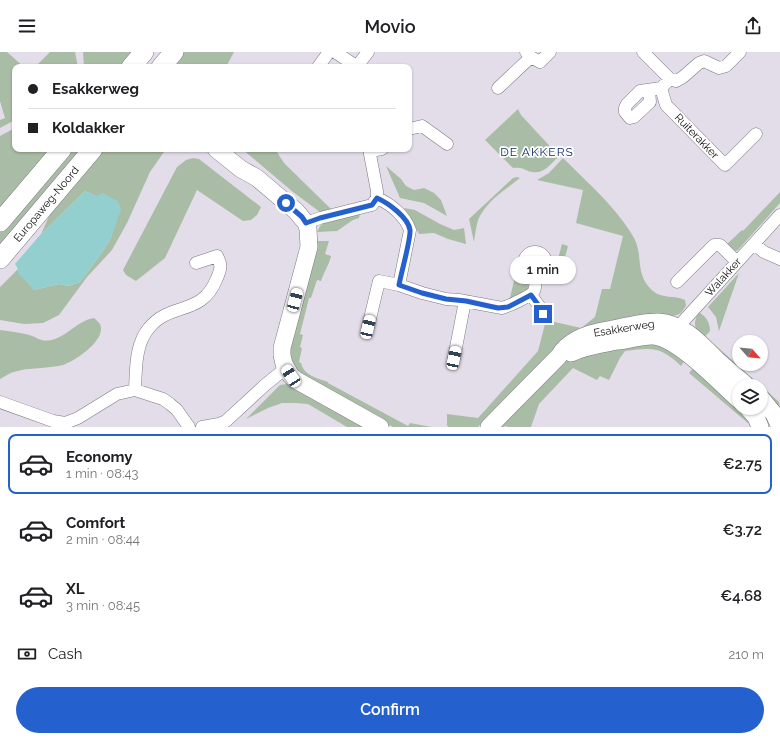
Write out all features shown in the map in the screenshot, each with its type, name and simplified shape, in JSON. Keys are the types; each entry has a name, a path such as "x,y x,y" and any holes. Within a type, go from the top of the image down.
{"main road":[{"path":"134,64 144,52"},
{"name":"Europaweg-Noord","path":"0,222 59,152"},
{"name":"Europaweg-Noord","path":"0,259 90,152"}],"street":[{"path":"320,64 330,52"},
{"path":"335,52 354,64"},
{"path":"359,64 368,52"},
{"path":"498,88 528,55 540,62 550,52"},
{"path":"643,52 670,79"},
{"name":"Ruiterakker","path":"740,52 726,66 719,68 704,61 699,63 683,77 676,81 670,79 655,89 666,105 725,165 756,134"},
{"path":"412,128 422,126 447,144"},
{"path":"220,152 241,169 257,178 296,211 306,223 309,236 309,247 282,348 282,356 286,368 291,376 302,385 380,427"},
{"path":"233,152 246,163 257,178"},
{"path":"306,223 372,205 377,198 370,152"},
{"path":"377,198 387,203 394,209 405,221 410,230 399,285"},
{"name":"Walakker","path":"674,334 780,215"},
{"path":"754,244 764,252 780,259"},
{"path":"677,282 714,245 720,245 737,262"},
{"path":"135,390 138,354 142,340 148,329 163,316 174,310 200,302 213,288 221,268 217,256 196,263"},
{"path":"368,327 379,281 399,285 428,295 446,299 502,308 508,307 531,295 534,289 536,275"},
{"path":"531,295 542,310 542,318"},
{"path":"454,358 466,301"},
{"name":"Esakkerweg","path":"674,334 686,353 732,394"},
{"name":"Esakkerweg","path":"489,427 559,356 592,346 650,336 661,338 674,334 696,340 739,379"},
{"path":"202,427 220,424 226,421 286,368"},
{"path":"0,402 65,425 117,394 135,390 163,399 177,410 189,427"},
{"path":"768,407 774,414 780,427"},
{"path":"754,415 760,427"}],"shaded area":[{"path":"0,52 7,52 21,64 12,64 12,122 0,128 0,120 5,118 0,101"},
{"path":"50,52 75,52 77,64 38,64"},
{"path":"83,52 137,52 127,64 84,64"},
{"path":"182,52 234,52 228,64 176,64"},
{"path":"518,109 521,115 558,155 558,157 551,164 541,171 533,172 521,168 513,168 485,140"},
{"path":"12,130 12,152 52,152 0,214 0,136"},
{"path":"67,152 85,152 0,252 0,232"},
{"path":"98,152 164,152 150,172 127,223 112,250 87,277 59,315 43,323 24,324 0,320 0,287 18,269 34,290 59,284 69,286 80,282 111,238 114,226 96,196 85,191 41,234 57,199"},
{"path":"246,152 277,152 284,163 332,210 320,212 293,192"},
{"path":"193,158 199,159 261,207 257,215 251,220 243,221 197,190 165,258 136,281 126,275 123,270 177,167 186,160"},
{"path":"563,158 611,206 627,227 637,245 641,272 647,285 660,295 685,300 686,306 681,313 677,315 562,342 478,427 448,427 447,414 478,418 538,351 546,320 581,328 595,317 602,289 610,289 623,236 576,223 583,190 537,180 549,173"},
{"path":"386,166 401,179 406,186 414,190 424,188 434,193 441,200 447,216 424,203 400,198"},
{"path":"513,178 520,178 496,196 481,213 477,223 474,242 469,219"},
{"path":"85,191 96,196 103,193 118,201 121,210 111,238 80,282 69,286 59,284 34,290 18,273 18,269 15,264 41,234"},
{"path":"780,192 780,203 738,250 736,251 727,244 742,230 743,231"},
{"path":"404,208 415,210 454,230 464,228 466,244 434,233 419,234"},
{"path":"360,214 359,218 353,220 337,231 317,232 320,226 324,223"},
{"path":"316,241 329,241 325,254 331,256 321,281 317,280 311,298 309,298 300,334 303,335 300,347 302,348 299,362 308,374 328,382 408,426 410,423 432,427 393,427 308,381 295,370 290,354 290,345"},
{"path":"562,244 568,246 564,261 558,259"},
{"path":"533,257 537,257 541,263 537,269 533,269 529,265 529,261"},
{"path":"517,268 520,269 529,287 523,295 509,302"},
{"path":"739,273 719,331 716,317 708,307"},
{"path":"699,312 707,320 710,328 710,331 702,340 695,326"},
{"path":"94,318 99,322 101,328 100,334 97,340 87,351 74,360 63,365 20,370 10,373 0,379 0,330 29,335 46,341 60,337 84,321"},
{"path":"649,340 686,359 681,366 674,359 655,350 642,349 625,351 609,380 600,376 597,380 573,368 539,404 531,427 497,427 564,360"},
{"path":"714,344 732,360 732,366 710,347"},
{"path":"695,366 732,400 732,410 689,373"},
{"path":"737,371 744,371 753,379 746,379"},
{"path":"287,384 367,427 347,427 308,404 295,403 282,403 246,419 280,385"},
{"path":"768,392 779,402 780,412 768,399"},
{"path":"738,415 746,415 755,427 750,427 749,424"}],"district":[{"name":"DE AKKERS","path":"537,152"}],"route":[{"path":"286,203 296,211 306,223 372,205 377,198 387,203 394,209 405,221 410,230 399,285 446,299 466,301 498,308 508,307 531,295 542,310 543,314"}]}
